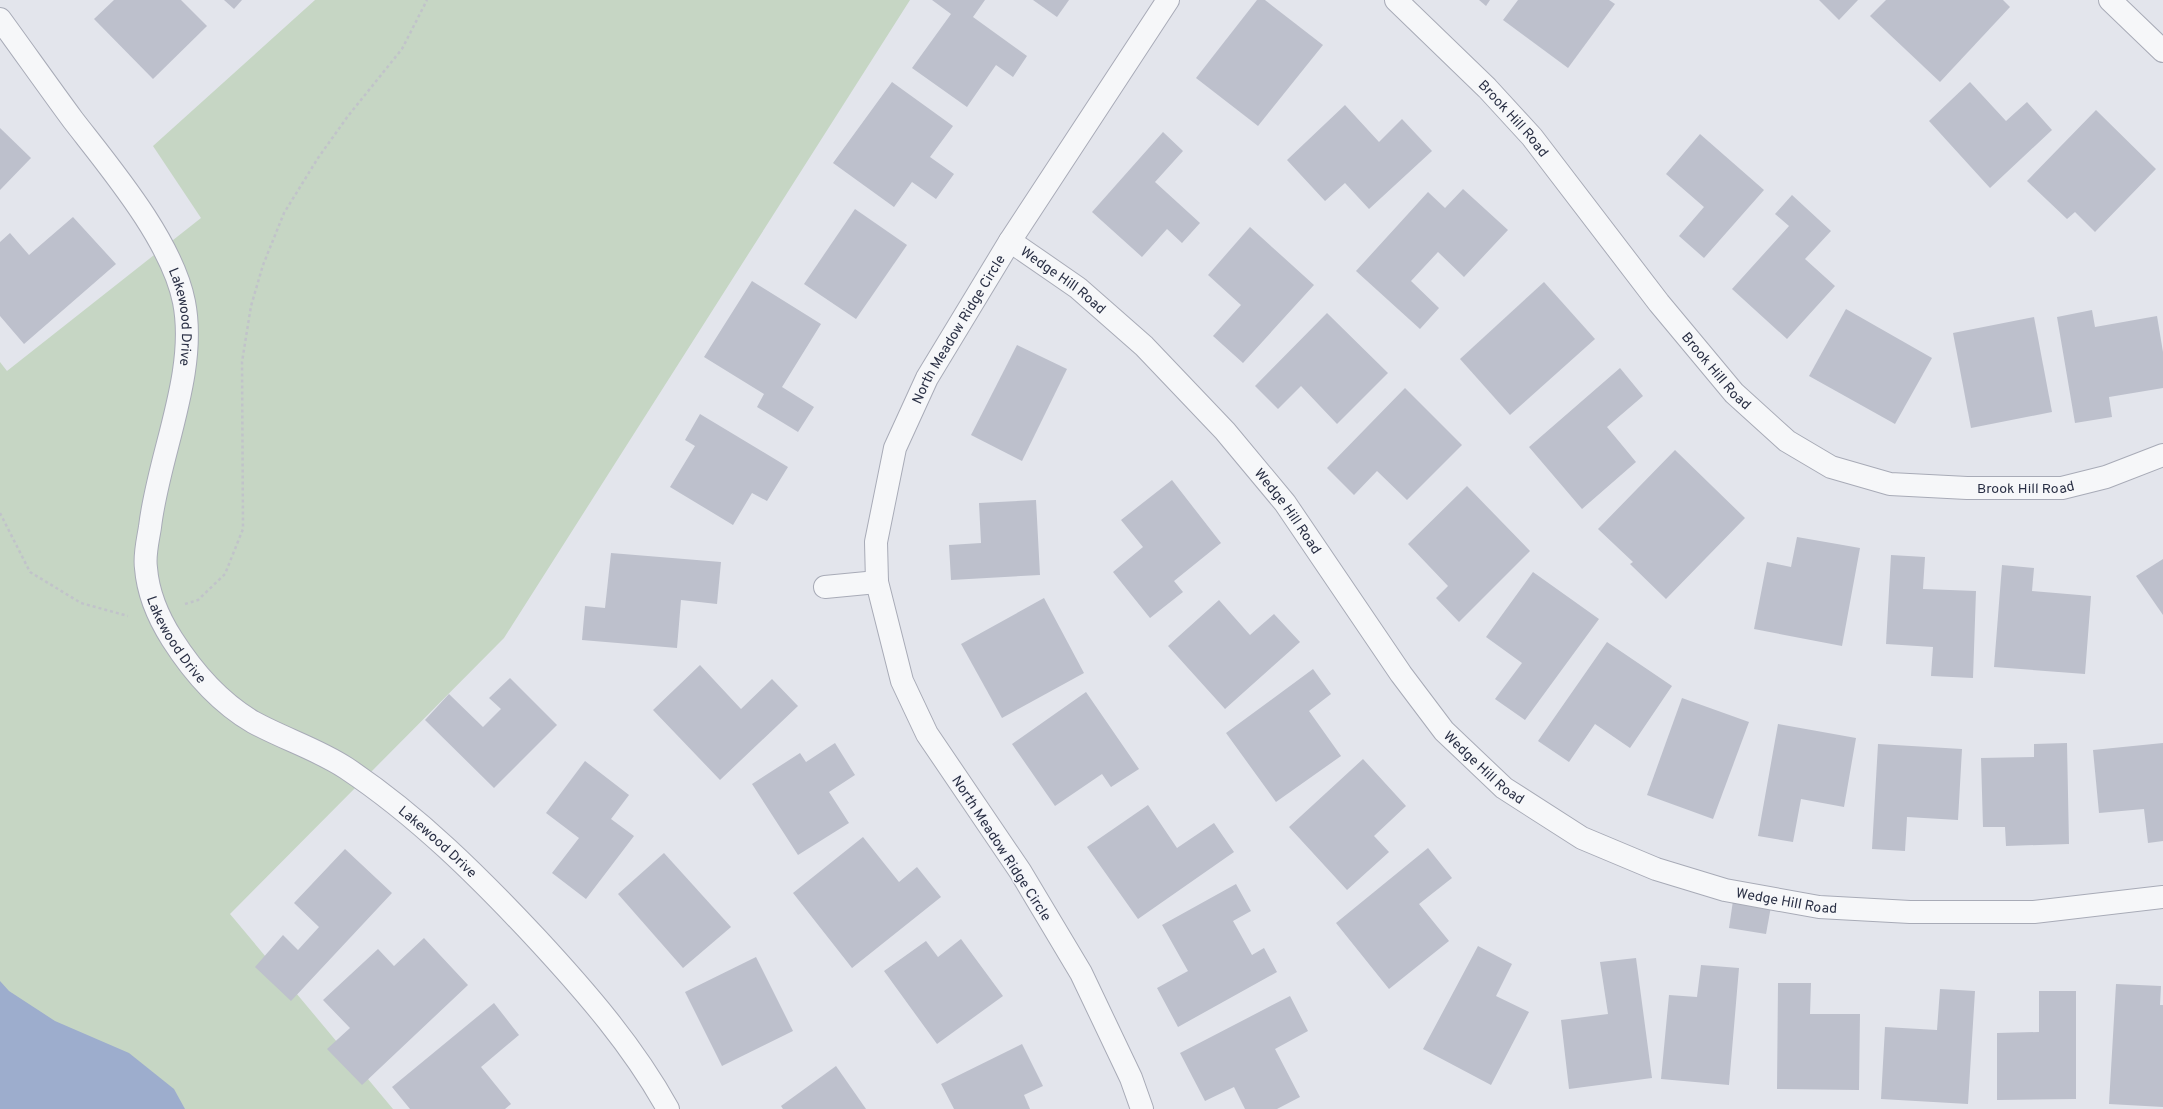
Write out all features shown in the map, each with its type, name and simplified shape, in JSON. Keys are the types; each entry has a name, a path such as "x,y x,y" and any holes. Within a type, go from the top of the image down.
{"street":[{"name":"North Meadow Ridge Circle","path":"1142,1109 1131,1078 1081,973 1020,871 927,734 902,681 877,582 876,542 895,448 927,378 1010,241 1168,0"},
{"name":"Brook Hill Road","path":"1396,0 1487,88 1532,136 1659,303 1734,393 1786,441 1831,467 1890,484 1967,488 2062,488 2106,477 2163,455"},
{"path":"2110,0 2163,51"},
{"name":"Lakewood Drive","path":"0,18 55,96 126,189 158,239 173,266 184,302 187,336 184,372 153,502 145,565 151,596 159,617 172,640 200,678 221,700 253,722 326,756 348,770 455,854 493,892 580,985 624,1039 652,1081 668,1109"},
{"name":"Wedge Hill Road","path":"1010,241 1078,288 1144,346 1225,430 1285,503 1401,674 1444,731 1504,788 1582,838 1656,869 1725,890 1819,907 1910,912 2034,912 2163,896"},
{"path":"825,587 877,582"}],"path":[{"path":"184,604 198,600 225,574 243,529 242,362 251,306 263,264 284,213 318,158 348,116 402,49 427,0"},
{"path":"0,513 30,572 81,603 134,618"}],"green space":[{"path":"315,0 910,0 504,638 230,914 393,1109 0,1109 0,362 7,371 201,218 153,146"}],"water":[{"path":"0,981 9,991 55,1021 129,1053 174,1089 185,1109 0,1109"}],"building":[{"path":"114,0 181,0 207,26 153,79 94,19"},
{"path":"224,0 242,0 234,9"},
{"path":"932,0 985,0 973,17 1027,56 1013,77 996,65 967,107 912,68 951,14"},
{"path":"1033,0 1069,0 1057,17"},
{"path":"1257,0 1265,0 1323,45 1258,126 1196,78"},
{"path":"1479,0 1490,0 1486,6"},
{"path":"1518,0 1609,0 1615,4 1568,68 1503,20"},
{"path":"1819,0 1858,0 1839,20"},
{"path":"1886,0 2003,0 2010,7 1940,82 1870,16"},
{"path":"892,82 953,126 930,157 954,174 936,199 912,182 894,207 833,163"},
{"path":"1970,82 2006,121 2027,102 2052,130 1990,188 1929,121"},
{"path":"1345,105 1379,142 1402,119 1432,151 1369,209 1345,183 1325,201 1287,160"},
{"path":"2096,110 2156,169 2095,232 2075,212 2067,219 2027,181"},
{"path":"0,128 31,158 0,190"},
{"path":"1163,132 1183,151 1155,182 1200,223 1182,243 1167,229 1142,257 1092,212"},
{"path":"1700,134 1764,190 1704,258 1679,236 1704,207 1666,174"},
{"path":"1463,189 1508,230 1464,277 1438,252 1411,281 1439,308 1420,329 1356,271 1428,192 1445,208"},
{"path":"1792,195 1831,231 1805,259 1835,286 1787,339 1732,289 1789,226 1775,214"},
{"path":"855,209 907,245 856,319 804,284"},
{"path":"73,217 116,264 24,344 0,316 0,242 10,233 29,255"},
{"path":"1250,227 1314,285 1243,363 1213,336 1241,305 1208,275"},
{"path":"752,281 821,324 782,387 814,407 798,432 757,407 764,394 704,357"},
{"path":"1544,282 1595,339 1510,415 1460,359"},
{"path":"1846,309 1932,358 1895,424 1809,376"},
{"path":"2092,310 2095,327 2157,316 2163,352 2163,388 2109,397 2112,417 2075,423 2057,317"},
{"path":"1327,313 1388,373 1337,424 1301,386 1278,409 1255,386"},
{"path":"2034,317 2052,412 1971,428 1953,333"},
{"path":"1017,345 1067,369 1022,461 971,435"},
{"path":"1620,368 1643,396 1607,427 1636,462 1582,509 1529,447"},
{"path":"1405,388 1462,445 1407,500 1377,471 1354,495 1327,468"},
{"path":"700,414 788,467 767,501 752,493 733,525 670,487 695,446 685,440"},
{"path":"1675,450 1745,518 1666,599 1630,564 1633,562 1598,529"},
{"path":"1172,480 1221,543 1174,581 1183,592 1150,618 1113,572 1143,547 1121,520"},
{"path":"1467,486 1530,551 1459,622 1436,598 1448,586 1408,544"},
{"path":"1036,500 1040,575 951,580 949,545 981,543 979,503"},
{"path":"1797,537 1860,548 1842,646 1754,629 1767,562 1791,567"},
{"path":"611,553 721,562 717,604 681,600 677,648 582,640 585,606 605,608"},
{"path":"1891,555 1925,557 1923,589 1976,591 1973,678 1931,676 1933,647 1886,644"},
{"path":"2163,559 2163,615 2136,576"},
{"path":"2002,565 2034,568 2032,591 2091,596 2085,674 1994,667"},
{"path":"1533,572 1599,619 1525,720 1495,699 1522,663 1486,637"},
{"path":"1044,598 1084,673 1002,718 961,644"},
{"path":"1219,600 1250,635 1274,614 1300,642 1225,709 1168,646"},
{"path":"1607,642 1672,686 1630,748 1595,724 1569,762 1538,741"},
{"path":"700,665 741,709 772,679 798,706 720,780 653,710"},
{"path":"1313,669 1331,694 1309,711 1341,756 1276,802 1226,733"},
{"path":"510,678 557,725 494,788 425,720 449,694 483,727 501,709 489,698"},
{"path":"1086,692 1139,769 1111,787 1102,774 1055,806 1012,744"},
{"path":"1682,698 1749,722 1713,819 1647,795"},
{"path":"1778,724 1856,738 1844,807 1801,799 1793,842 1758,836"},
{"path":"835,743 855,775 829,792 849,823 798,855 752,784 800,753 806,762"},
{"path":"2067,743 2069,844 2006,846 2005,827 1983,827 1981,758 2034,757 2034,744"},
{"path":"2163,743 2163,841 2148,843 2144,809 2099,813 2093,750"},
{"path":"1878,744 1962,749 1958,820 1907,817 1905,851 1872,849"},
{"path":"1363,759 1406,806 1374,836 1389,852 1347,890 1289,827"},
{"path":"585,761 629,795 611,819 634,836 586,899 552,873 579,838 546,813"},
{"path":"1148,805 1177,848 1214,823 1234,852 1138,919 1087,847"},
{"path":"863,837 899,882 917,867 941,897 852,968 793,893"},
{"path":"1428,848 1452,878 1419,904 1449,941 1389,989 1336,923"},
{"path":"345,849 392,893 291,1001 255,967 283,935 298,950 319,927 294,903"},
{"path":"664,853 731,927 683,968 618,894"},
{"path":"1236,884 1251,911 1233,921 1252,955 1264,948 1277,972 1178,1027 1157,988 1188,971 1162,925"},
{"path":"1734,894 1772,901 1766,934 1729,928"},
{"path":"424,938 468,985 362,1085 327,1049 350,1028 323,1000 378,949 394,966"},
{"path":"961,939 1003,996 937,1044 884,971 926,941 938,957"},
{"path":"1478,946 1512,964 1496,996 1529,1012 1491,1085 1423,1049"},
{"path":"756,957 793,1031 722,1066 685,992"},
{"path":"1636,958 1652,1078 1569,1089 1561,1020 1608,1014 1600,962"},
{"path":"1701,965 1739,968 1729,1085 1661,1079 1669,995 1697,997"},
{"path":"1778,983 1811,983 1810,1014 1860,1014 1859,1090 1777,1089"},
{"path":"2116,984 2161,986 2160,1005 2163,1005 2163,1107 2109,1104"},
{"path":"1940,989 1975,991 1968,1104 1881,1099 1885,1027 1937,1030"},
{"path":"2039,991 2076,991 2076,1099 1997,1100 1997,1033 2039,1032"},
{"path":"1290,996 1308,1031 1275,1049 1300,1097 1277,1109 1245,1109 1234,1087 1205,1101 1180,1053"},
{"path":"494,1003 519,1035 481,1067 511,1104 505,1109 410,1109 392,1087"},
{"path":"1022,1044 1043,1086 1024,1095 1030,1109 954,1109 941,1084"},
{"path":"836,1066 866,1109 783,1109 781,1106"}]}
